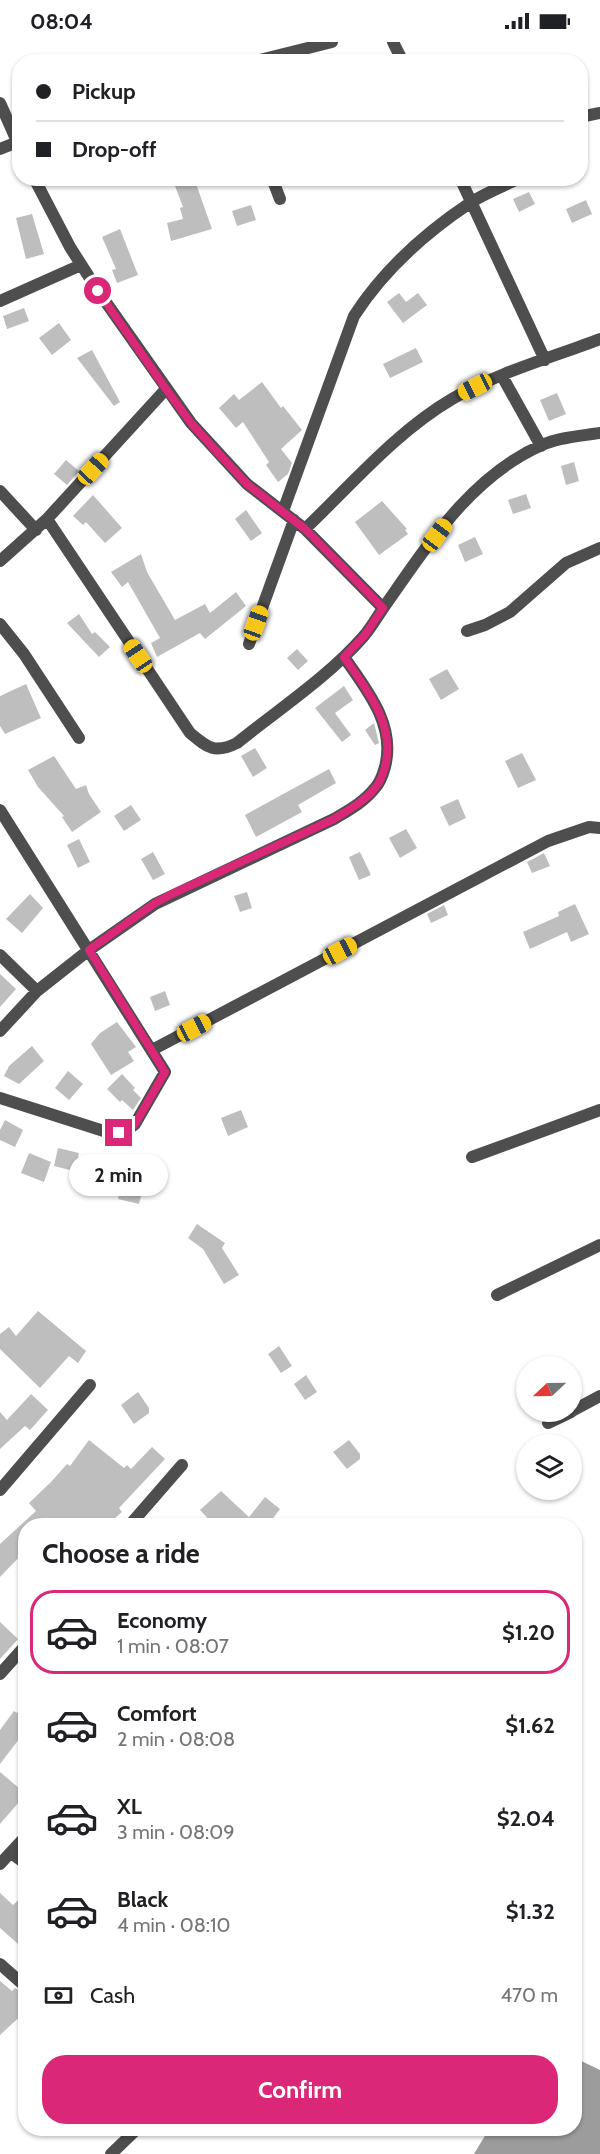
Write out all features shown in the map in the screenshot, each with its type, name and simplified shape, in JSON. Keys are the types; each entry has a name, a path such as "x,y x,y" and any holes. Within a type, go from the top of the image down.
{"street":[{"path":"284,54 332,42"},
{"path":"0,103 12,128"},
{"path":"38,186 81,265 191,423 247,484 305,529 383,608"},
{"path":"275,186 280,199"},
{"path":"464,186 545,360"},
{"path":"283,511 354,316 369,292 419,242 471,202 504,186"},
{"path":"0,301 81,265"},
{"path":"305,529 405,432 452,398 502,376 600,339"},
{"path":"502,376 541,446"},
{"path":"0,561 47,519 166,389"},
{"path":"47,519 190,733 207,747 218,750 237,743 344,657 365,635 451,517 475,490 494,475 541,446 562,438 600,433"},
{"path":"0,491 36,530"},
{"path":"249,644 294,520"},
{"path":"467,631 510,612 566,563 600,548"},
{"path":"0,624 24,654 79,738"},
{"path":"0,1031 37,991 155,903 334,819 354,806 377,786 388,757 388,738 371,696 344,657"},
{"path":"0,810 165,1072 135,1124 125,1132 101,1131 0,1098"},
{"path":"152,1050 548,841 589,827 600,828"},
{"path":"0,955 37,991"},
{"path":"472,1156 600,1110"},
{"path":"497,1295 600,1245"},
{"path":"0,1490 90,1385"},
{"path":"582,1405 600,1396"},
{"path":"136,1518 182,1465"},
{"path":"0,1674 18,1654"},
{"path":"0,1864 18,1845"},
{"path":"11,1853 18,1858"},
{"path":"0,1964 18,1980"},
{"path":"111,2154 130,2136"}],"shaded area":[{"path":"582,2061 600,2070 600,2154 474,2154 485,2136 582,2136"}],"building":[{"path":"175,186 197,186 212,229 171,241 167,223 183,219 180,208 183,207"},
{"path":"529,192 535,204 519,212 513,199"},
{"path":"586,200 592,214 572,223 566,209"},
{"path":"251,205 256,220 237,226 232,211"},
{"path":"32,214 44,254 26,259 16,218"},
{"path":"120,229 138,275 117,283 112,270 116,269 102,237"},
{"path":"399,293 406,302 418,293 427,305 403,323 387,302"},
{"path":"24,308 29,321 7,329 3,316"},
{"path":"59,323 71,340 52,355 39,338"},
{"path":"416,348 423,362 390,378 383,364"},
{"path":"92,350 120,402 114,406 77,358"},
{"path":"262,382 281,408 283,406 302,430 281,449 292,463 288,474 278,482 266,465 269,462 243,422 236,428 219,408 234,394 239,400"},
{"path":"557,393 566,414 549,421 540,400"},
{"path":"66,460 79,471 67,485 54,474"},
{"path":"574,462 579,481 566,485 561,466"},
{"path":"526,494 531,508 513,514 508,500"},
{"path":"93,495 122,528 105,543 86,522 83,525 73,516"},
{"path":"382,501 407,529 405,530 408,534 379,555 355,522"},
{"path":"246,510 262,533 251,541 235,519"},
{"path":"475,537 483,554 465,562 458,545"},
{"path":"141,554 147,572 175,620 205,604 210,613 236,592 246,606 205,639 200,633 157,657 151,643 160,638 128,582 122,587 111,572"},
{"path":"79,614 92,634 95,632 110,647 99,657 67,623"},
{"path":"297,649 308,661 298,670 287,658"},
{"path":"447,669 459,689 441,700 429,679"},
{"path":"26,684 41,718 5,734 0,726 0,696"},
{"path":"344,686 353,700 335,713 351,735 342,742 315,708"},
{"path":"374,723 379,743 375,745 365,730"},
{"path":"255,748 267,768 253,777 241,756"},
{"path":"522,753 536,780 518,788 505,761"},
{"path":"54,756 76,789 86,785 101,812 72,832 62,817 64,816 38,787 28,770"},
{"path":"329,769 336,783 298,805 302,812 256,837 245,815"},
{"path":"458,799 466,818 449,826 440,807"},
{"path":"131,805 141,820 124,831 114,816"},
{"path":"406,829 417,848 400,858 389,838"},
{"path":"79,839 90,862 78,868 67,845"},
{"path":"153,852 165,874 153,880 141,859"},
{"path":"360,852 371,875 359,880 349,857"},
{"path":"544,853 550,866 532,873 527,862"},
{"path":"247,892 252,908 240,912 234,896"},
{"path":"30,894 43,908 22,933 6,919"},
{"path":"575,904 589,934 571,942 567,932 530,949 523,932 559,916 558,912"},
{"path":"444,905 448,915 431,923 427,914"},
{"path":"0,974 16,989 0,1007"},
{"path":"165,991 170,1005 155,1011 150,997"},
{"path":"117,1022 136,1047 128,1052 134,1061 111,1075 91,1044 100,1033"},
{"path":"32,1046 44,1061 19,1084 4,1076 9,1066"},
{"path":"68,1071 83,1084 69,1100 55,1088"},
{"path":"122,1074 141,1098 133,1110 122,1100 120,1102 107,1089"},
{"path":"241,1110 248,1127 228,1136 221,1118"},
{"path":"5,1120 23,1130 15,1147 0,1140 0,1130"},
{"path":"58,1148 79,1153 78,1157 119,1165 118,1169 146,1176 139,1204 118,1199 120,1188 92,1183 94,1176 54,1166"},
{"path":"29,1153 51,1162 44,1182 21,1173"},
{"path":"197,1224 225,1243 222,1248 239,1275 224,1284 203,1249 188,1238"},
{"path":"38,1311 86,1351 78,1363 69,1356 40,1388 0,1349 0,1334 9,1327 16,1336"},
{"path":"279,1346 292,1366 281,1373 268,1354"},
{"path":"306,1375 317,1392 305,1400 294,1384"},
{"path":"138,1392 149,1408 149,1413 134,1424 121,1405"},
{"path":"31,1394 48,1410 30,1430 25,1426 0,1449 0,1412 7,1420"},
{"path":"89,1440 124,1468 127,1465 131,1469 152,1447 165,1459 119,1508 122,1512 115,1518 28,1518 36,1511 29,1503 67,1464 70,1466"},
{"path":"349,1440 360,1454 360,1459 347,1469 333,1452"},
{"path":"221,1491 249,1517 265,1497 280,1509 273,1518 208,1518 200,1510"},
{"path":"18,1528 18,1558 0,1577 0,1544"},
{"path":"0,1622 18,1639 0,1659"},
{"path":"14,1711 17,1713 18,1740 0,1764 0,1730"},
{"path":"0,1772 18,1787 18,1803 0,1824"},
{"path":"0,1893 13,1905 18,1900 18,1944 0,1928"},
{"path":"0,1981 12,1991 15,1988 18,1990 18,2018 0,2035"}],"route":[{"path":"98,291 191,423 247,484 305,529 383,608 365,635 344,657 371,696 388,738 388,757 377,786 354,806 334,819 155,903 89,950 165,1072 139,1119 130,1129 119,1133"}]}
